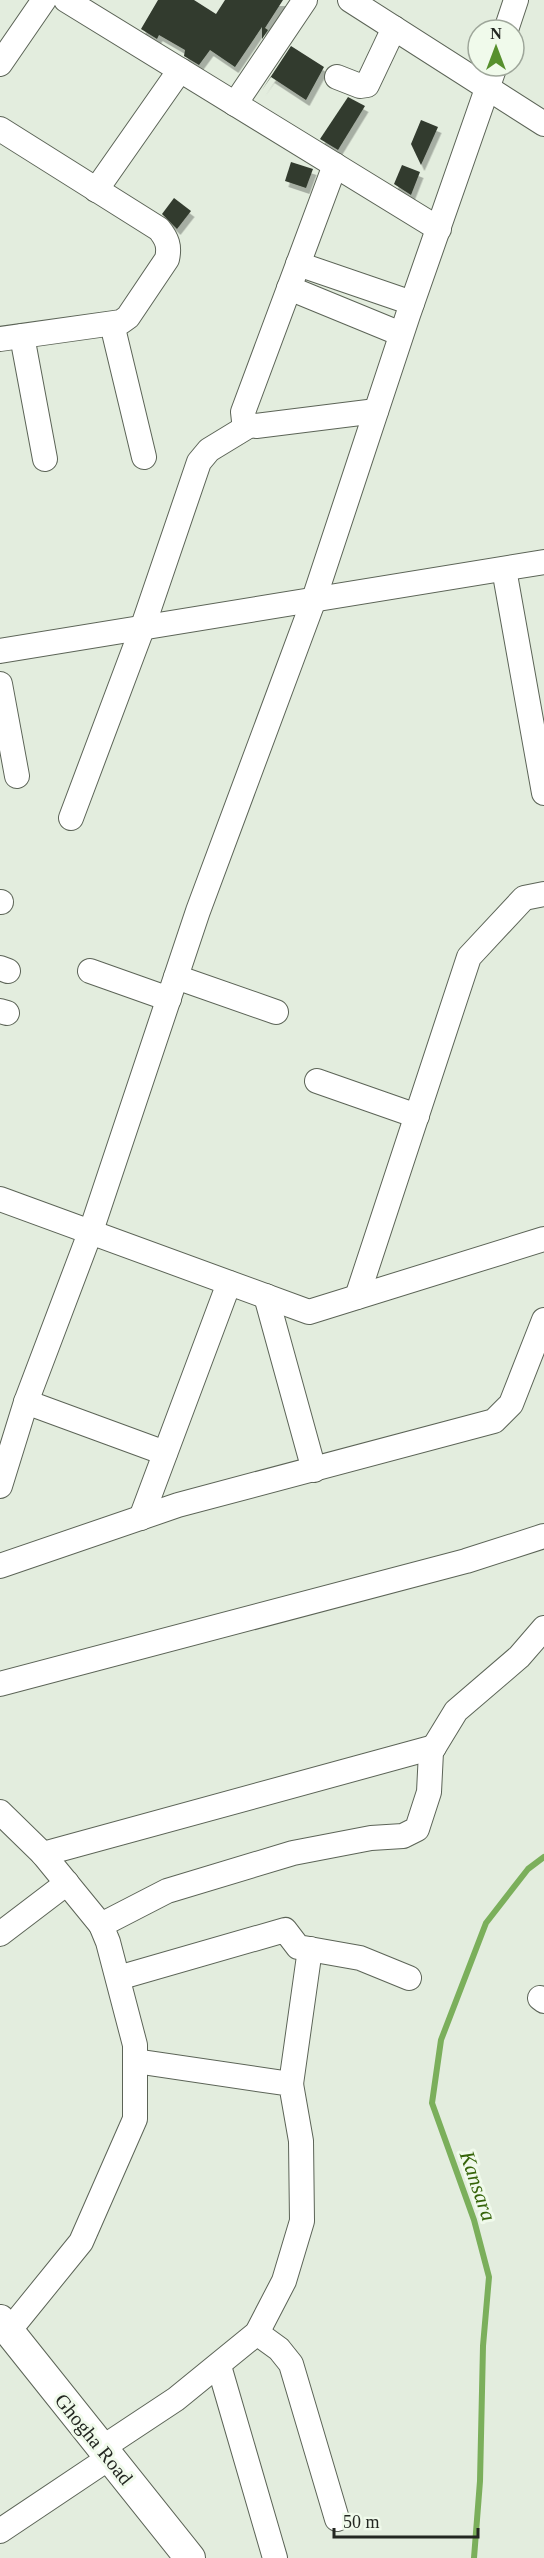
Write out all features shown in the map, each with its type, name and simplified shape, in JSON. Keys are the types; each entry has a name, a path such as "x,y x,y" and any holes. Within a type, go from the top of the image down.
{"main road":[{"name":"Ghogha Road","path":"4,2326 190,2558"}],"street":[{"path":"0,64 44,0"},
{"path":"66,0 439,229"},
{"path":"236,104 304,0"},
{"path":"510,18 516,0"},
{"path":"365,4 394,28 466,64"},
{"path":"337,76 360,86 367,85 394,28"},
{"path":"96,190 180,70"},
{"path":"0,1486 26,1402 91,1231 172,988 313,602 401,334 491,78"},
{"path":"492,78 544,124"},
{"path":"0,129 159,230 167,239 169,250 168,258 128,317 112,324 11,338 45,459"},
{"path":"249,426 244,421 243,412 335,165"},
{"path":"298,264 412,303"},
{"path":"290,288 401,334"},
{"path":"112,324 144,457"},
{"path":"71,818 142,628 199,462 209,450 249,426 376,411"},
{"path":"0,651 313,602 544,562"},
{"path":"504,569 544,794"},
{"path":"0,684 17,776"},
{"path":"357,1297 469,957 524,898 544,894"},
{"path":"90,971 276,1012"},
{"path":"317,1081 417,1116"},
{"path":"0,1199 309,1312 544,1239"},
{"path":"141,1518 229,1283"},
{"path":"266,1296 314,1470"},
{"path":"0,1566 178,1505 494,1421 511,1404 544,1320"},
{"path":"26,1402 165,1453"},
{"path":"0,1684 466,1561 544,1536"},
{"path":"101,1925 167,1891 293,1853 371,1838 403,1836 417,1829 429,1792 431,1752 456,1711 519,1657 544,1628"},
{"path":"43,1854 434,1747"},
{"path":"0,1812 43,1854 101,1925 118,1978 135,2045 135,2119 81,2242 4,2326"},
{"path":"0,1934 67,1883"},
{"path":"118,1978 285,1929 297,1947 360,1958 409,1978"},
{"path":"0,2531 219,2366 257,2333 284,2281 302,2221 300,2140 291,2084 310,1949"},
{"path":"135,2061 291,2084"},
{"path":"257,2333 279,2349 291,2364 337,2519"},
{"path":"219,2366 275,2558"}],"building":[{"path":"158,0 194,0 216,14 225,0 283,0 265,28 268,30 262,39 262,27 235,67 210,50 199,65 184,56 185,50 159,35 157,39 141,29"},
{"path":"291,46 324,67 306,100 271,77 262,90"},
{"path":"348,97 365,106 338,150 320,139"},
{"path":"421,120 438,127 421,165 411,144"},
{"path":"291,162 313,169 306,188 285,181"},
{"path":"402,165 420,172 411,195 394,184"},
{"path":"174,198 191,211 177,229 162,214"}],"waterway":[{"name":"Kansara","path":"474,2558 480,2481 483,2346 489,2277 474,2220 432,2103 441,2040 486,1923 528,1869 544,1857"}]}
